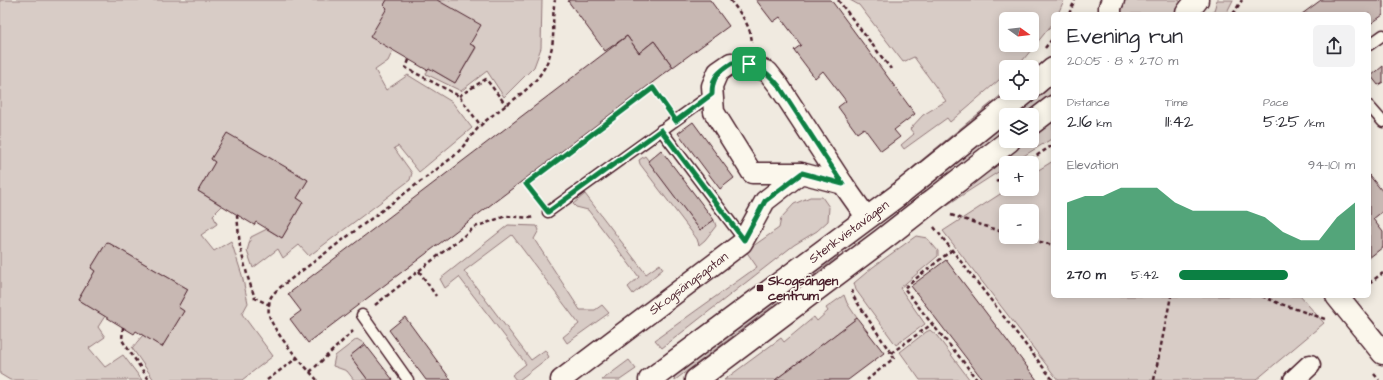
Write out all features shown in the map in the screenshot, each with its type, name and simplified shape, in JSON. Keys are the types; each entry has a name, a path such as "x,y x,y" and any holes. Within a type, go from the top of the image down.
{"main road":[{"path":"1039,81 1051,70"},
{"name":"Stenkvistavägen","path":"650,380 897,196 1016,100"},
{"path":"1039,118 1051,109"},
{"name":"Stenkvistavägen","path":"696,380 882,240 1000,148"},
{"path":"867,218 882,240"},
{"path":"1339,298 1383,353"}],"street":[{"path":"843,184 802,173 752,173 714,112 712,86 718,72 732,63 749,64 768,72 779,86 867,218"},
{"name":"Skogsängsgatan","path":"561,380 742,243 765,201 802,173"},
{"path":"1294,380 1310,365"}],"lane":[{"path":"1371,44 1383,35"},
{"path":"548,212 712,94"},
{"path":"1371,108 1383,122"},
{"path":"661,130 744,240"},
{"path":"362,315 408,380"}],"path":[{"path":"730,0 746,20 751,32 752,48 749,64"},
{"path":"838,0 891,69"},
{"path":"1070,12 1075,0"},
{"path":"1234,12 1242,0"},
{"path":"317,380 297,358 275,328 268,311 273,294 453,157 462,149 481,126 530,87 543,71 550,55 553,39 554,1"},
{"path":"409,60 406,68 459,96 481,126"},
{"path":"459,96 486,79 506,105"},
{"path":"310,372 354,330 362,315 475,227 506,216 530,218 548,212 526,184 653,88 676,121"},
{"path":"1036,156 1051,146"},
{"path":"946,214 999,231"},
{"path":"237,215 240,247 255,298 270,305"},
{"path":"930,222 1053,380"},
{"path":"1039,242 1051,245"},
{"path":"952,250 904,288 977,380"},
{"path":"419,271 436,296"},
{"path":"1371,282 1383,273"},
{"path":"851,286 853,296 894,358 867,380"},
{"path":"1154,380 1171,298"},
{"path":"1267,298 1332,321"},
{"path":"891,353 932,324"},
{"path":"123,327 122,340 149,380"},
{"path":"267,380 297,358"}],"shaded area":[{"path":"0,0 387,0 384,5 387,8 393,50 388,61 375,70 386,90 408,75 452,102 472,128 419,172 398,146 394,148 412,173 410,180 309,256 299,245 283,258 278,249 253,268 247,251 251,237 267,229 282,238 303,202 297,198 308,180 227,134 211,159 215,162 198,191 222,206 213,215 217,224 201,235 214,251 231,241 242,275 248,303 242,314 273,356 242,380 154,380 132,348 143,335 162,347 184,311 178,307 188,289 107,242 91,268 95,271 78,300 105,316 98,327 105,337 89,348 105,367 123,355 142,380 10,380 0,374"},
{"path":"437,0 542,0 541,48 534,67 504,97 487,71 461,91 426,74 429,68 455,83 476,48 470,44"},
{"path":"850,0 1064,0 1059,12 1051,12 1051,25 1039,40 1039,12 999,12 999,52 1029,52 1023,60 999,60 999,80 950,122 947,118 904,149 901,145 914,134 910,129 923,115 946,101 914,57 903,62 859,5"},
{"path":"1120,0 1179,0 1181,3 1181,12 1117,12"},
{"path":"1217,0 1233,0 1227,12 1214,12"},
{"path":"1051,87 1051,94 1033,108 1024,108 1034,100 1039,100 1039,96"},
{"path":"999,97 999,100 1004,100 908,175 912,168"},
{"path":"1051,117 1051,139 1039,147 1039,126"},
{"path":"999,127 999,134 922,195 918,191"},
{"path":"1010,148 1037,148 1023,156 1000,156"},
{"path":"645,156 700,230 714,220 716,226 699,245 697,239 640,164 639,160"},
{"path":"999,157 999,172 936,212 934,209"},
{"path":"1051,162 1051,298 1302,298 1324,323 1256,380 1058,380 943,231 999,195 1039,196 1039,170"},
{"path":"585,194 646,274 660,264 663,269 633,294 628,287 639,277 588,210 576,207 573,204"},
{"path":"810,197 822,197 829,207 828,221 817,231 794,245 662,348 655,340 757,267 746,251 779,228 781,218 794,204"},
{"path":"508,225 537,226 539,230 534,239 580,310 595,310 602,305 609,313 567,343 563,337 579,324 512,235 464,271 531,360 545,350 549,357 519,380 516,380 512,375 526,364 459,277 445,288 440,279"},
{"path":"916,236 927,238 938,251 938,256 900,288 925,324 896,345 856,290 854,283 873,267"},
{"path":"837,255 839,256 675,380 674,377"},
{"path":"844,295 847,303 857,318 775,380 724,380 781,338 784,342 814,317 817,321 828,311 826,308"},
{"path":"930,330 937,336 970,380 920,380 900,352"},
{"path":"357,339 365,344 350,356 368,380 354,380 347,371 333,366 335,356"},
{"path":"629,360 636,369 620,380 602,380"}],"building":[{"path":"387,0 437,0 481,25 470,44 476,47 455,83 429,68 427,70 370,37 387,8 384,5"},
{"path":"710,0 729,26 673,67 654,41 639,53 627,36 605,51 568,1"},
{"path":"756,0 831,0 915,114 894,130 900,137 881,151 864,128 857,133 838,107 846,101 823,71 815,78 794,50 801,45 780,17 773,22"},
{"path":"1321,0 1383,0 1383,15 1371,24 1371,12 1305,12"},
{"path":"627,36 639,53 654,41 673,67 308,343 290,319 301,311 288,294"},
{"path":"1383,66 1383,82 1378,85 1371,76"},
{"path":"693,122 734,178 720,189 678,133"},
{"path":"227,133 308,180 297,198 303,202 282,238 256,222 254,225 198,191 215,162 211,159"},
{"path":"661,150 714,220 700,230 648,161"},
{"path":"1371,177 1383,192 1383,211 1373,219 1383,232 1383,247 1371,256"},
{"path":"107,242 188,289 178,307 184,311 162,347 136,331 134,334 78,300 95,271 91,268"},
{"path":"946,260 1037,380 983,380 911,286"},
{"path":"405,317 451,380 426,380 389,330"},
{"path":"857,318 884,353 848,380 775,380"},
{"path":"365,344 393,380 368,380 350,356"}],"place":[{"name":"Skogsängen centrum","path":"760,288"}],"route":[{"path":"732,63 749,64 768,72 779,86 843,184 802,173 765,201 744,240 661,130 548,212 526,184 653,88 676,121 712,94 712,86 718,72 732,63"}]}
